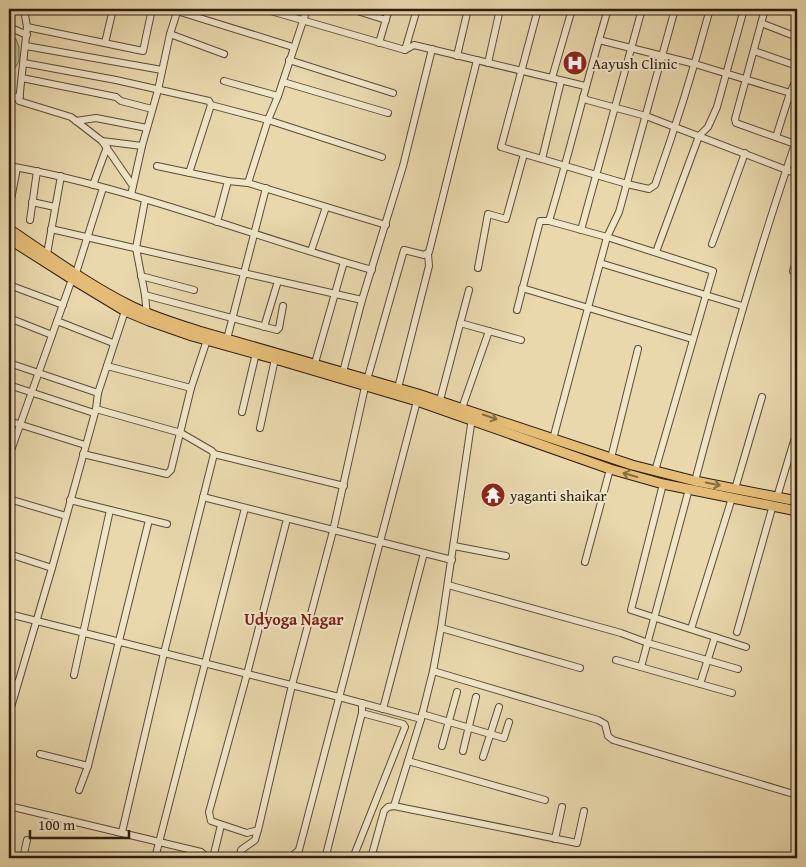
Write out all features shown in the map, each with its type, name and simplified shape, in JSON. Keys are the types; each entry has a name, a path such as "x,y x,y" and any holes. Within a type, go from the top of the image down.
{"main road":[{"path":"9,229 125,310 315,363 343,372 366,383 398,388 440,400 462,408 472,416 610,469 689,490 734,494 775,501 797,501"},
{"path":"10,242 119,299 147,317 208,340 366,383 417,401 553,439 734,494"},
{"path":"775,501 797,511"}],"street":[{"path":"24,9 28,27 19,101 71,117 102,141 133,186"},
{"path":"106,43 113,9"},
{"path":"28,27 143,51 152,9"},
{"path":"264,9 405,50 414,45 586,86"},
{"path":"248,183 307,9"},
{"path":"351,9 386,20"},
{"path":"380,43 389,9"},
{"path":"405,50 417,9"},
{"path":"456,56 468,9"},
{"path":"488,63 500,9"},
{"path":"538,9 501,147 649,189 654,187 676,127 709,9"},
{"path":"552,78 572,9"},
{"path":"549,221 566,166 608,9"},
{"path":"581,230 642,9"},
{"path":"553,439 600,263 608,237 619,212 675,9"},
{"path":"656,252 699,136 708,127 714,116 744,9"},
{"path":"695,481 742,306 795,144 736,123 735,119 765,9"},
{"path":"131,195 177,10 293,47"},
{"path":"761,23 797,37"},
{"path":"9,26 27,35"},
{"path":"170,34 224,54"},
{"path":"599,40 695,64 797,95"},
{"path":"26,46 162,70"},
{"path":"343,372 362,300 403,166 432,50"},
{"path":"754,51 797,66"},
{"path":"289,60 393,93"},
{"path":"398,388 429,266 428,254 477,60"},
{"path":"24,63 209,101 210,105 268,120 382,156"},
{"path":"22,78 116,96 121,101 152,109"},
{"path":"776,137 790,93 797,78"},
{"path":"224,81 278,96"},
{"path":"542,159 561,81"},
{"path":"282,82 388,113"},
{"path":"9,99 20,96"},
{"path":"583,97 587,100 646,116 797,174"},
{"path":"189,173 210,105"},
{"path":"76,121 96,118 147,128"},
{"path":"102,141 142,146"},
{"path":"93,185 106,147"},
{"path":"712,244 745,153"},
{"path":"478,268 488,214 506,219 524,154"},
{"path":"9,166 61,176 131,195 372,270"},
{"path":"157,166 228,181 248,183 386,225"},
{"path":"9,210 17,168"},
{"path":"30,220 37,171"},
{"path":"47,254 61,176"},
{"path":"217,222 228,181"},
{"path":"9,456 88,237 103,188"},
{"path":"227,339 266,188"},
{"path":"144,200 136,248 147,317"},
{"path":"32,202 55,208"},
{"path":"311,251 326,207"},
{"path":"517,310 540,222 549,221 608,237 713,271 655,471"},
{"path":"51,229 362,300"},
{"path":"240,858 241,850 255,840 258,830 292,685 344,486 366,383 404,250 424,255 428,254"},
{"path":"793,271 797,259"},
{"path":"315,363 344,262"},
{"path":"600,263 742,306"},
{"path":"141,276 194,290"},
{"path":"264,327 278,281"},
{"path":"9,285 62,305"},
{"path":"522,288 692,339"},
{"path":"440,400 469,290"},
{"path":"145,295 277,330 283,306"},
{"path":"9,714 52,568 95,411 98,393 125,310"},
{"path":"9,318 52,335"},
{"path":"57,321 113,343"},
{"path":"460,323 521,340"},
{"path":"462,408 489,331"},
{"path":"83,454 167,474 171,470 191,388 208,340"},
{"path":"611,458 638,349"},
{"path":"242,412 256,353"},
{"path":"260,428 275,358"},
{"path":"9,363 98,393"},
{"path":"107,366 191,388"},
{"path":"9,385 31,393 181,434 212,451 214,454 344,486"},
{"path":"691,629 734,494 762,397"},
{"path":"290,858 299,850 417,401"},
{"path":"394,806 422,717 441,628 472,416"},
{"path":"9,421 85,446"},
{"path":"737,632 797,431"},
{"path":"122,832 164,653 214,454"},
{"path":"585,562 610,469"},
{"path":"663,484 631,610 746,647"},
{"path":"641,667 689,490"},
{"path":"203,497 452,560"},
{"path":"9,499 66,516"},
{"path":"70,500 167,524"},
{"path":"155,858 245,508"},
{"path":"74,675 110,510"},
{"path":"258,830 247,833 221,825 211,821 209,812 287,519"},
{"path":"80,790 88,766 149,520"},
{"path":"454,546 506,556"},
{"path":"383,708 424,553"},
{"path":"9,554 52,568"},
{"path":"448,585 621,633 648,643 738,669"},
{"path":"9,614 362,703 448,721 504,738 509,722"},
{"path":"441,628 580,668"},
{"path":"700,684 715,637"},
{"path":"616,660 732,693"},
{"path":"432,670 598,720 606,724 608,736 613,740 797,795"},
{"path":"9,682 18,684"},
{"path":"442,746 457,692"},
{"path":"462,751 476,696"},
{"path":"339,858 329,855 327,851 362,713 362,703"},
{"path":"483,757 499,707"},
{"path":"353,858 405,728 403,724 362,713"},
{"path":"40,754 88,766"},
{"path":"408,761 545,800"},
{"path":"9,806 201,852 208,858"},
{"path":"397,858 372,856 384,811 388,806 577,843 584,811"},
{"path":"555,839 562,806"},
{"path":"213,858 221,825"},
{"path":"23,858 27,840"}],"green space":[{"path":"9,35 16,39 19,47 19,61 9,73"}],"place":[{"name":"Aayush Clinic","path":"575,63"},
{"name":"yaganti shaikar","path":"493,495"}],"district":[{"name":"Udyoga Nagar","path":"294,619"}]}
